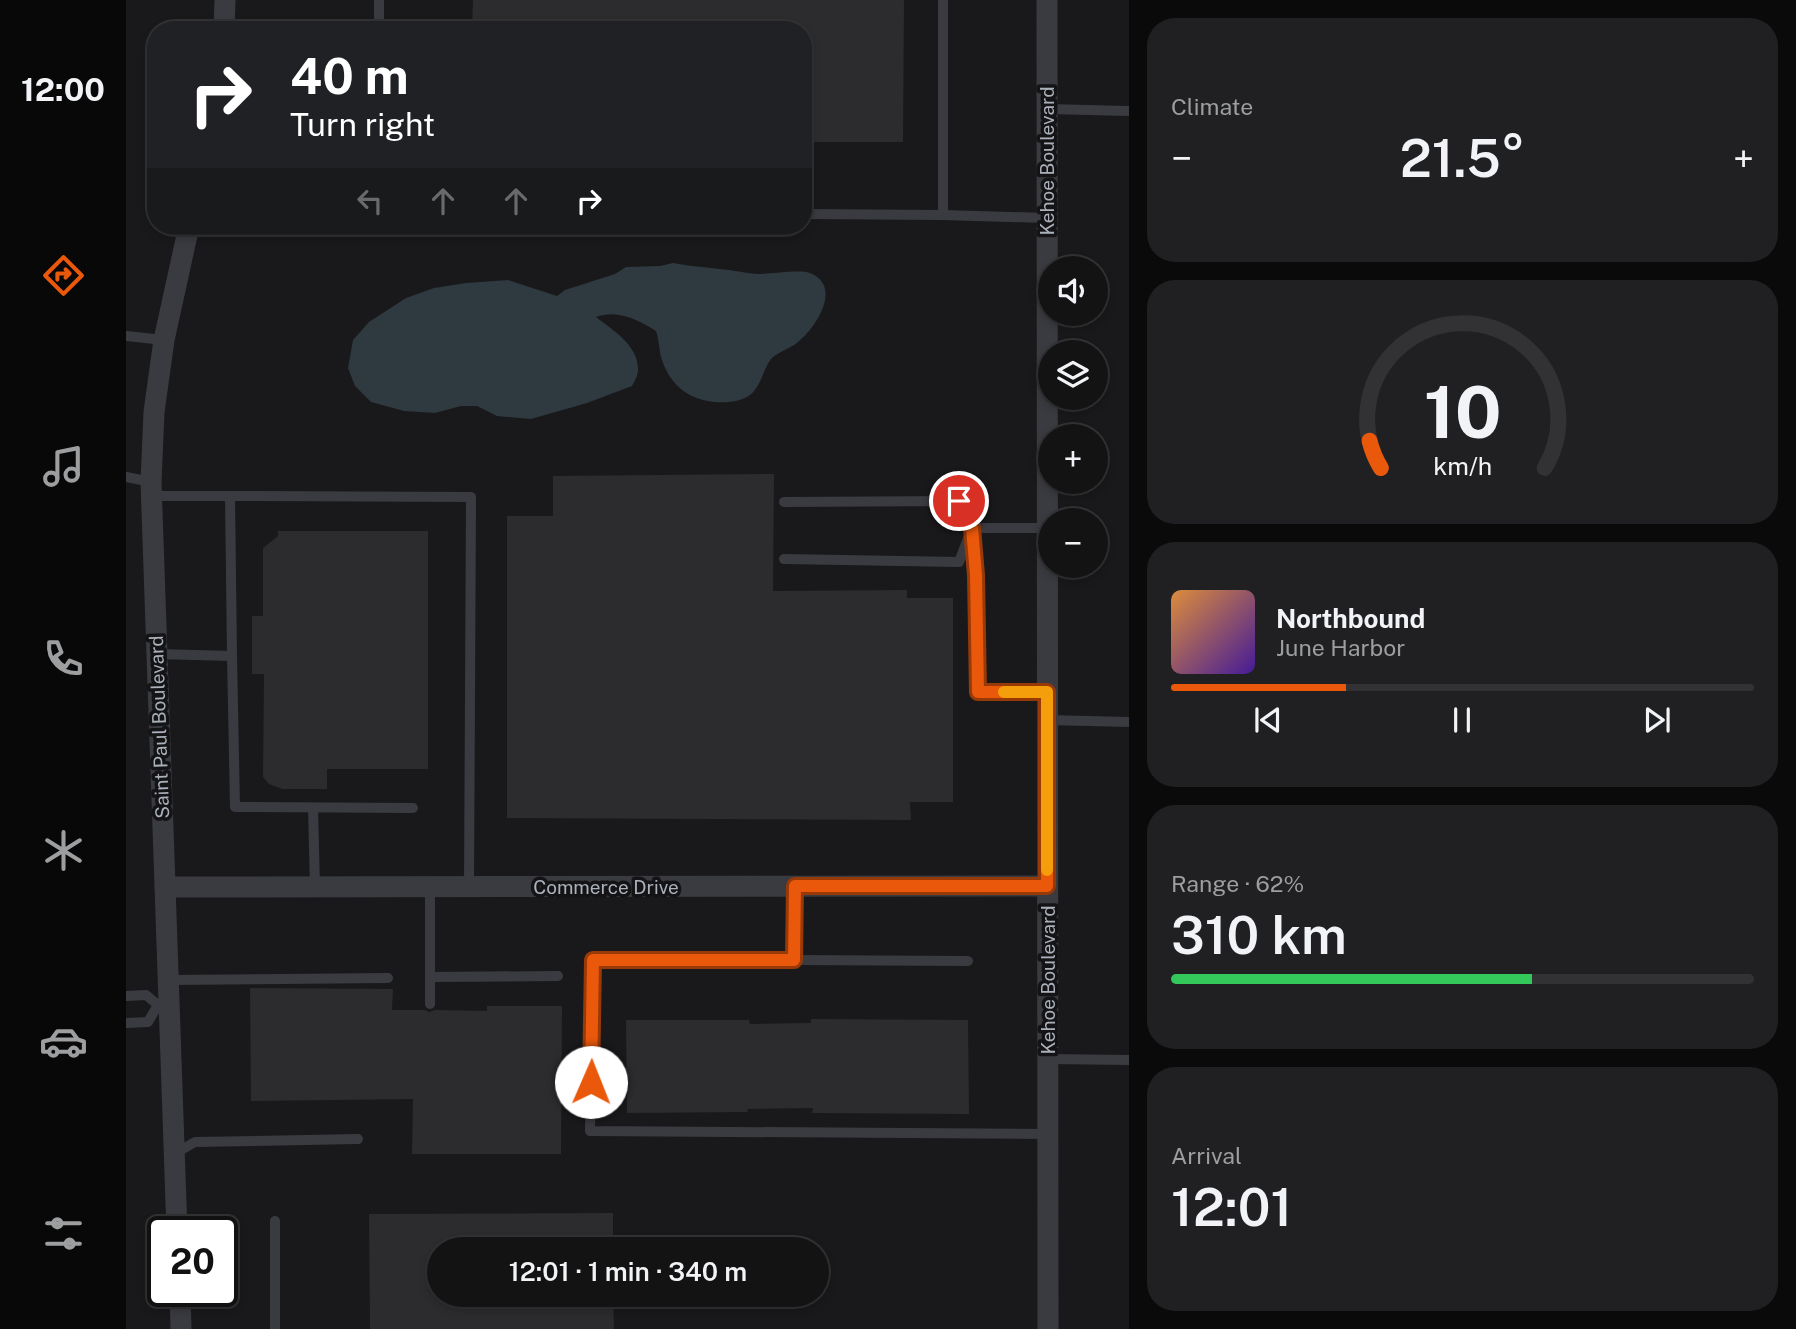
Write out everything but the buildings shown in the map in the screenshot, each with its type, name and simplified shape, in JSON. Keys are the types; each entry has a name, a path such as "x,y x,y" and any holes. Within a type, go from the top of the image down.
{"street":[{"path":"224,21 225,0"},
{"name":"Kehoe Boulevard","path":"1047,0 1047,508"},
{"name":"Saint Paul Boulevard","path":"176,1216 163,1004 168,980 151,489 154,411 164,340 187,235"},
{"name":"Kehoe Boulevard","path":"1047,578 1048,1329"},
{"name":"Commerce Drive","path":"165,887 1047,886"},
{"path":"180,1307 181,1329"}],"lane":[{"path":"379,0 379,21"},
{"path":"943,0 943,215"},
{"path":"1047,110 1129,111"},
{"path":"812,214 1047,218"},
{"path":"126,336 164,340"},
{"path":"126,477 151,489 230,496 471,497 468,887"},
{"path":"230,496 235,807 413,808"},
{"path":"784,502 959,501 972,528 976,575 978,692 1047,692"},
{"path":"972,528 1038,528"},
{"path":"784,559 960,562 972,528"},
{"path":"156,654 232,656"},
{"path":"1047,720 1129,722"},
{"path":"313,808 315,887"},
{"path":"794,960 795,886"},
{"path":"430,887 430,1004"},
{"path":"968,961 593,960 590,1131 1049,1134"},
{"path":"430,977 558,976"},
{"path":"168,980 388,978"},
{"path":"126,996 146,995 163,1004 148,1023 126,1023"},
{"path":"1048,1059 1129,1060"},
{"path":"174,1153 195,1142 358,1139"},
{"path":"275,1221 275,1329"}],"shaded area":[{"path":"673,263 757,274 810,273 820,279 825,287 823,307 805,336 771,359 754,391 733,402 704,400 687,394 674,382 664,367 656,331 635,320 612,314 596,317 624,339 634,353 638,370 632,386 587,403 531,419 497,416 477,406 461,406 435,413 404,411 371,402 355,386 348,368 353,340 369,322 406,298 434,288 508,280 557,296 565,290 615,274 626,267"}],"slow traffic":[{"path":"1004,692 1047,692 1047,870"}],"route":[{"path":"591,1082 593,960 794,960 795,886 1047,886 1047,692 978,692 976,575 972,528 959,501"}]}
